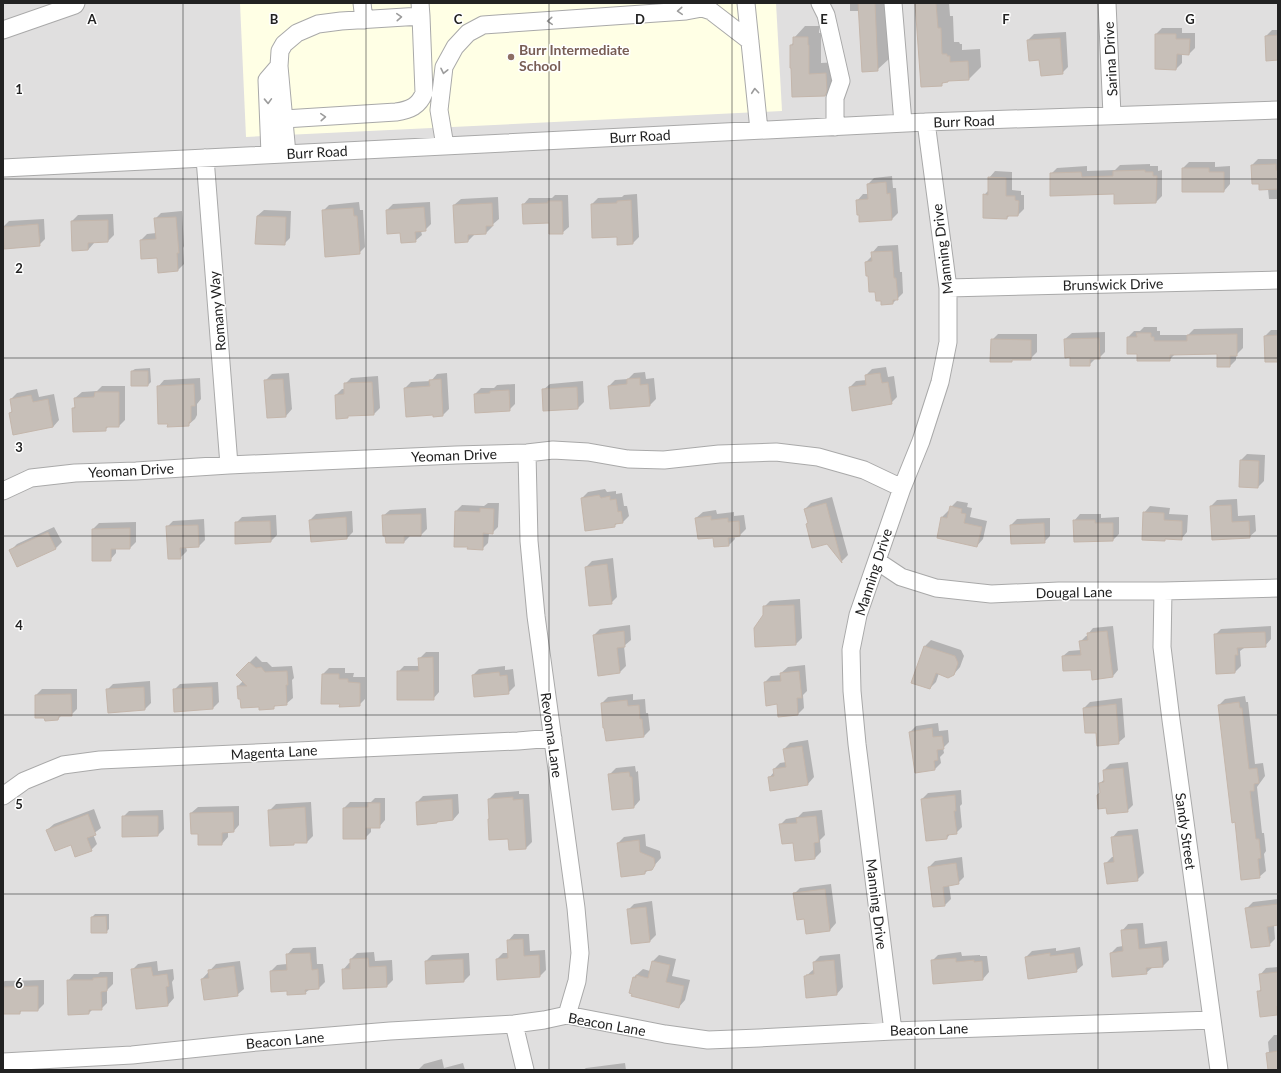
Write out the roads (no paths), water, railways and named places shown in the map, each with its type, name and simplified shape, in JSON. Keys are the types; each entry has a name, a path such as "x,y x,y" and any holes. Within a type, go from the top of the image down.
{"street":[{"path":"3,30 75,5 76,3"},
{"path":"362,3 364,20"},
{"path":"746,3 759,130"},
{"path":"820,3 826,15 841,81 835,98 834,127"},
{"path":"892,3 903,123"},
{"name":"Sarina Drive","path":"1107,3 1112,115"},
{"path":"445,146 439,110 444,67 455,47 468,33 483,25 686,11 705,6 750,41"},
{"path":"284,119 396,112 408,110 415,106 421,100 424,93 420,9 364,20 318,24 297,33 284,44 280,51 279,66 287,154"},
{"path":"270,154 267,80 279,66"},
{"name":"Burr Road","path":"3,168 903,123 1278,110"},
{"name":"Manning Drive","path":"893,1030 856,744 851,650 858,615 902,488 921,441 940,382 948,342 948,288 926,122"},
{"name":"Romany Way","path":"205,158 229,465"},
{"name":"Brunswick Drive","path":"948,288 1278,280"},
{"name":"Yeoman Drive","path":"3,490 31,478 74,473 456,454 527,453 554,450 588,452 628,459 664,460 719,454 776,452 818,457 857,468 902,488"},
{"name":"Revonna Lane","path":"527,453 529,541 536,616 576,908 580,953 577,981 567,1015"},
{"name":"Dougal Lane","path":"877,561 901,577 936,588 991,594 1059,591 1278,588"},
{"name":"Sandy Street","path":"1163,590 1163,654 1219,1070"},
{"name":"Magenta Lane","path":"3,796 24,781 63,765 100,760 518,741 553,738"},
{"name":"Beacon Lane","path":"3,1062 132,1055 257,1042 390,1031 514,1024 567,1015 665,1034 708,1040 893,1030 1212,1020"},
{"path":"514,1024 525,1070"}],"place":[{"name":"Burr Intermediate School","path":"511,57"}]}
